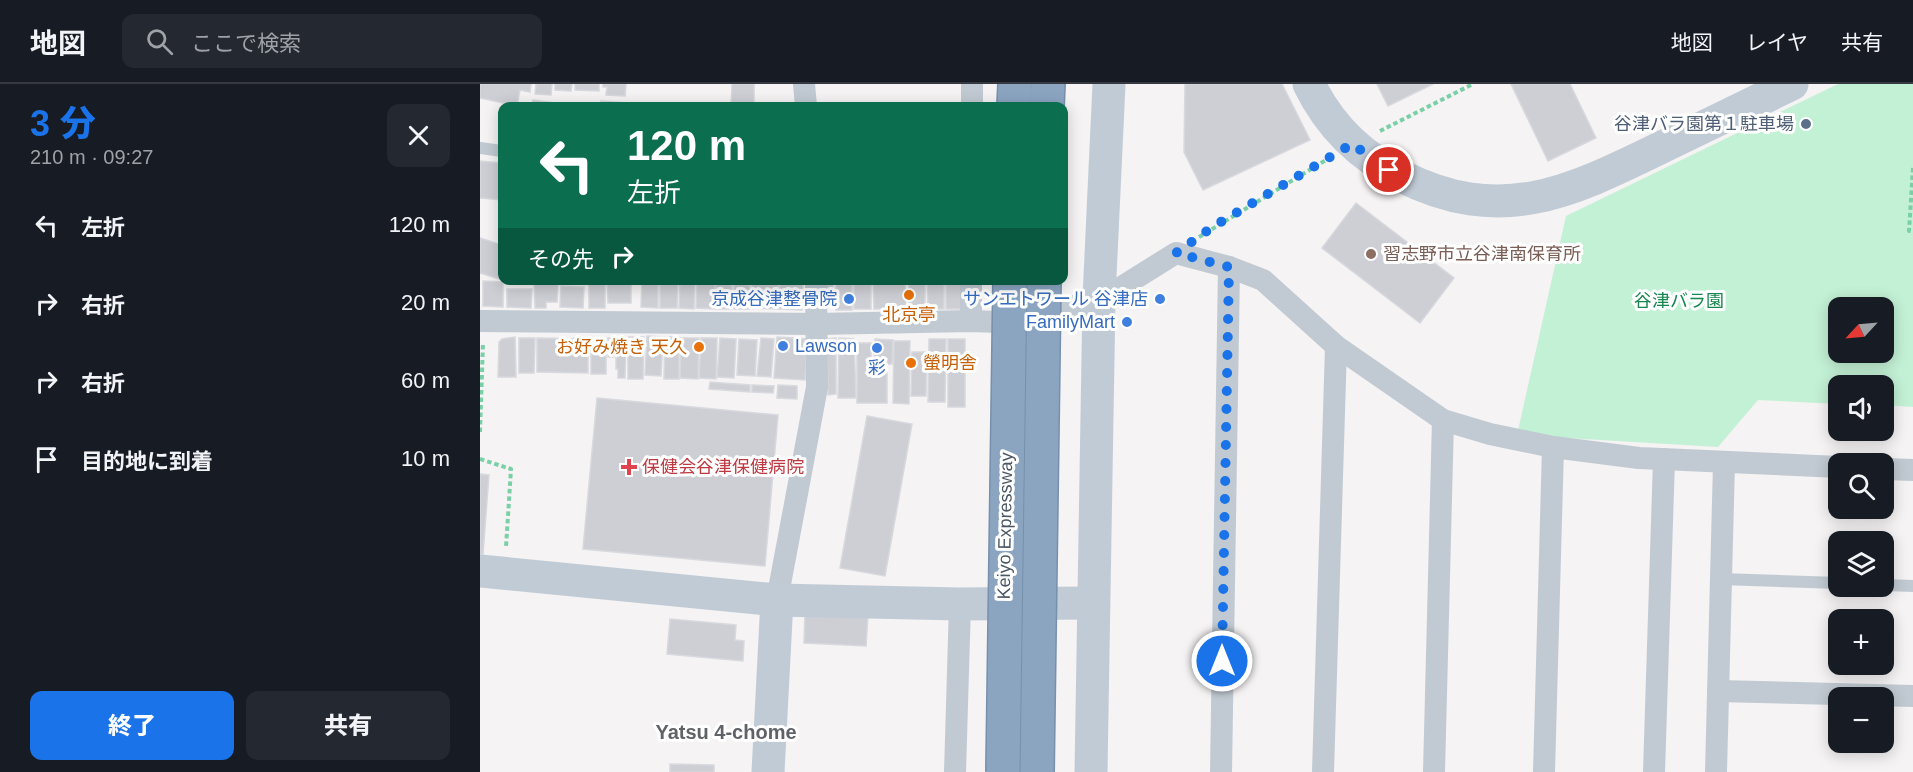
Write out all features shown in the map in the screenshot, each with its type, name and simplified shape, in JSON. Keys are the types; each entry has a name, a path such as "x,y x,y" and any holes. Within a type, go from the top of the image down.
{"highway":[{"path":"1014,102 1015,84"},
{"path":"1047,102 1048,84"},
{"name":"Keiyo Expressway","path":"1003,772 1010,285"},
{"name":"Keiyo Expressway","path":"1037,772 1044,285"}],"street":[{"path":"804,84 806,102"},
{"path":"972,84 972,102"},
{"path":"1090,772 1099,298 1109,84"},
{"path":"1309,84 1334,125 1352,144 1389,170 1429,190 1459,199 1497,202 1529,199 1592,181 1791,84"},
{"path":"482,321 816,324 971,321 1025,323 1099,298 1176,253 1229,267 1263,280 1336,346 1443,420 1490,434 1553,447 1664,459 1828,467"},
{"path":"1221,772 1229,267"},
{"path":"768,772 777,600 817,387 816,285"},
{"path":"971,285 971,321"},
{"path":"1323,772 1336,346"},
{"path":"1434,772 1443,420"},
{"path":"1544,772 1553,447"},
{"path":"1654,772 1664,459"},
{"path":"1716,772 1724,463"},
{"path":"1894,469 1913,470"},
{"path":"480,571 777,600 960,604 1092,603"},
{"path":"955,772 960,604"},
{"path":"1718,691 1913,696"}],"lane":[{"path":"480,148 498,150"},
{"path":"1721,579 1828,583"},
{"path":"1894,585 1913,586"}],"path":[{"path":"1176,253 1214,226 1352,144 1471,85"},
{"path":"1913,168 1909,231 1913,231"},
{"path":"480,432 482,321"},
{"path":"480,459 511,469 506,548"}],"green space":[{"name":"谷津バラ園","path":"1838,84 1913,84 1913,407 1894,406 1894,375 1828,375 1828,403 1758,400 1718,447 1517,435 1566,216"}],"building":[{"path":"480,84 531,84 530,92 520,90 518,102 498,102 480,98"},
{"path":"536,84 552,84 551,95 535,94"},
{"path":"555,84 572,84 571,91 555,90"},
{"path":"575,84 599,84 599,91 575,90"},
{"path":"603,84 626,84 625,96 606,95 607,87 603,87"},
{"path":"732,84 754,84 754,102 731,102"},
{"path":"1185,84 1282,84 1310,140 1203,190 1184,152"},
{"path":"1377,84 1433,84 1388,106"},
{"path":"1511,84 1570,84 1596,138 1548,161"},
{"path":"480,161 498,163 498,200 480,198"},
{"path":"1356,203 1454,278 1420,323 1322,248"},
{"path":"480,238 498,244 498,279 480,273"},
{"path":"483,281 498,282 498,285 503,285 503,307 483,306"},
{"path":"534,285 558,285 557,302 546,302 546,308 535,308"},
{"path":"589,285 605,285 605,308 589,308"},
{"path":"607,285 631,285 631,303 608,303"},
{"path":"642,285 658,285 658,308 641,307"},
{"path":"660,285 678,285 677,308 660,308"},
{"path":"680,285 695,285 694,309 679,308"},
{"path":"697,285 715,285 714,309 696,308"},
{"path":"716,285 732,285 731,309 716,309"},
{"path":"734,285 750,285 749,309 734,309"},
{"path":"752,285 778,285 778,309 751,308"},
{"path":"780,285 803,285 802,310 779,309"},
{"path":"825,285 833,285 833,299 824,299"},
{"path":"836,285 852,285 852,310 836,310"},
{"path":"854,285 871,285 871,309 854,309"},
{"path":"873,285 905,285 906,309 874,309"},
{"path":"909,285 925,285 925,309 909,309"},
{"path":"927,285 944,285 944,309 928,309"},
{"path":"946,285 961,285 961,309 946,309"},
{"path":"561,286 584,287 583,308 560,307"},
{"path":"507,289 532,289 531,308 507,307"},
{"path":"647,336 663,337 661,376 645,375"},
{"path":"515,337 516,377 498,377 499,342 502,339"},
{"path":"628,337 644,337 643,379 628,379"},
{"path":"665,337 679,337 679,379 664,379"},
{"path":"777,337 807,339 805,380 774,378"},
{"path":"519,338 535,338 534,373 519,373"},
{"path":"537,338 588,339 588,373 537,372"},
{"path":"608,338 614,338 614,357 608,357"},
{"path":"616,338 626,338 625,378 618,378"},
{"path":"681,338 699,338 698,379 680,378"},
{"path":"701,338 717,338 716,379 699,378"},
{"path":"720,338 736,339 734,378 717,377"},
{"path":"761,338 774,339 771,377 757,376"},
{"path":"836,338 836,394 828,395 827,339"},
{"path":"839,338 854,339 856,398 838,398"},
{"path":"739,339 757,340 755,376 737,375"},
{"path":"875,339 893,340 892,364 874,364"},
{"path":"929,339 946,339 945,402 928,402"},
{"path":"948,339 965,339 965,407 948,407"},
{"path":"591,341 606,341 606,374 591,374"},
{"path":"894,341 910,341 909,404 893,403"},
{"path":"857,343 871,343 871,369 887,369 887,403 857,403"},
{"path":"912,352 927,352 926,396 911,396"},
{"path":"710,382 750,385 750,392 709,389"},
{"path":"752,385 774,386 773,393 752,392"},
{"path":"778,385 797,386 797,399 777,398"},
{"path":"597,398 778,415 765,566 583,549"},
{"path":"867,416 912,424 885,576 840,568"},
{"path":"480,474 489,475 483,554 480,554"},
{"path":"805,611 868,615 866,646 804,643"},
{"path":"670,619 736,625 735,640 744,641 743,661 667,654"},
{"path":"670,764 714,765 714,772 670,772"}],"place":[{"name":"谷津バラ園第１駐車場","path":"1806,124"},
{"name":"習志野市立谷津南保育所","path":"1371,254"},
{"name":"北京亭","path":"909,295"},
{"name":"京成谷津整骨院","path":"849,299"},
{"name":"サンエトワール 谷津店","path":"1160,299"},
{"name":"FamilyMart","path":"1127,322"},
{"name":"Lawson","path":"783,346"},
{"name":"お好み焼き 天久","path":"699,347"},
{"name":"彩","path":"877,348"},
{"name":"螢明舎","path":"911,363"},
{"name":"保健会谷津保健病院","path":"629,467"}],"district":[{"name":"Yatsu 4-chome","path":"726,732"}],"route":[{"path":"1222,661 1229,267 1176,253 1214,226 1352,144 1389,170"}]}
